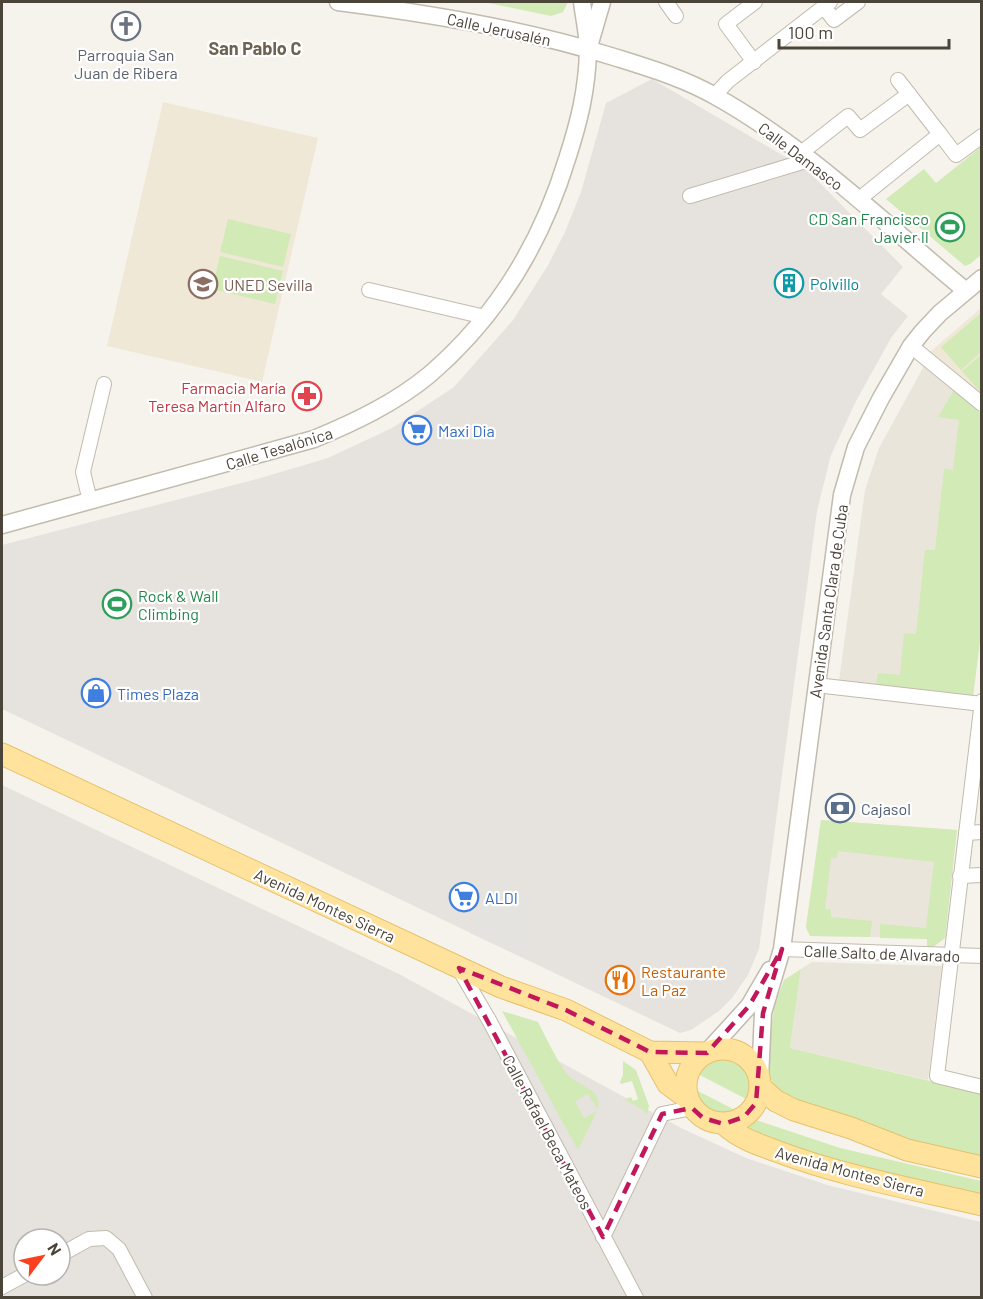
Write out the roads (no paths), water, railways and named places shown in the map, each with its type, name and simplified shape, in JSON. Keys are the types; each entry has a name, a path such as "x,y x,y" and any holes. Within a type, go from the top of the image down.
{"main road":[{"name":"Avenida Montes Sierra","path":"2,754 459,968 501,987 566,1010 650,1052 707,1052"},
{"path":"690,1103 686,1091 687,1076 691,1066 707,1052 727,1049 752,1062 760,1083 776,1101 794,1110 851,1128 907,1150 981,1167"},
{"path":"650,1052 668,1084 704,1119 724,1124 744,1118 756,1103 760,1083"},
{"name":"Avenida Montes Sierra","path":"724,1124 734,1134 793,1157 863,1177 981,1205"}],"street":[{"name":"Calle Jerusalén","path":"338,2 429,14 588,49 669,74 714,96"},
{"name":"Calle Tesalónica","path":"2,525 314,440 354,423 393,401 428,375 485,317 511,283 544,223 557,192 584,102 588,49 582,2"},
{"name":"Calle Tesalónica","path":"588,49 602,2"},
{"path":"666,2 676,16"},
{"path":"754,62 726,24 755,2"},
{"path":"714,96 827,4 834,20 858,2"},
{"path":"898,80 956,155 981,136"},
{"path":"690,196 805,156 849,116 860,130 909,94"},
{"name":"Calle Damasco","path":"714,96 767,128 805,156 966,291"},
{"path":"858,200 940,134"},
{"name":"Avenida Santa Clara de Cuba","path":"760,1083 763,1014 782,949 842,495 856,447 910,346 923,331 981,278"},
{"path":"369,290 485,317"},
{"path":"910,346 981,404"},
{"path":"90,501 83,472 104,384"},
{"path":"816,685 981,703 937,1076 981,1087"},
{"path":"966,833 981,832"},
{"path":"960,876 981,875"},
{"name":"Avenida Santa Clara de Cuba","path":"707,1052 749,1006 782,949"},
{"name":"Calle Salto de Alvarado","path":"782,949 981,956"},
{"name":"Calle Rafael Beca Mateos","path":"459,968 489,1020 636,1298"},
{"path":"603,1237 662,1114 690,1103"},
{"path":"72,1248 89,1239 106,1238 119,1249 145,1298"}],"place":[{"name":"Parroquia San Juan de Ribera","path":"126,26"},
{"name":"CD San Francisco Javier II","path":"950,227"},
{"name":"Polvillo","path":"789,283"},
{"name":"UNED Sevilla","path":"203,284"},
{"name":"Farmacia María Teresa Martín Alfaro","path":"307,396"},
{"name":"Maxi Dia","path":"417,430"},
{"name":"Rock & Wall Climbing","path":"117,604"},
{"name":"Times Plaza","path":"96,693"},
{"name":"Cajasol","path":"840,808"},
{"name":"ALDI","path":"464,897"},
{"name":"Restaurante La Paz","path":"620,980"}],"district":[{"name":"San Pablo C","path":"255,48"}]}
